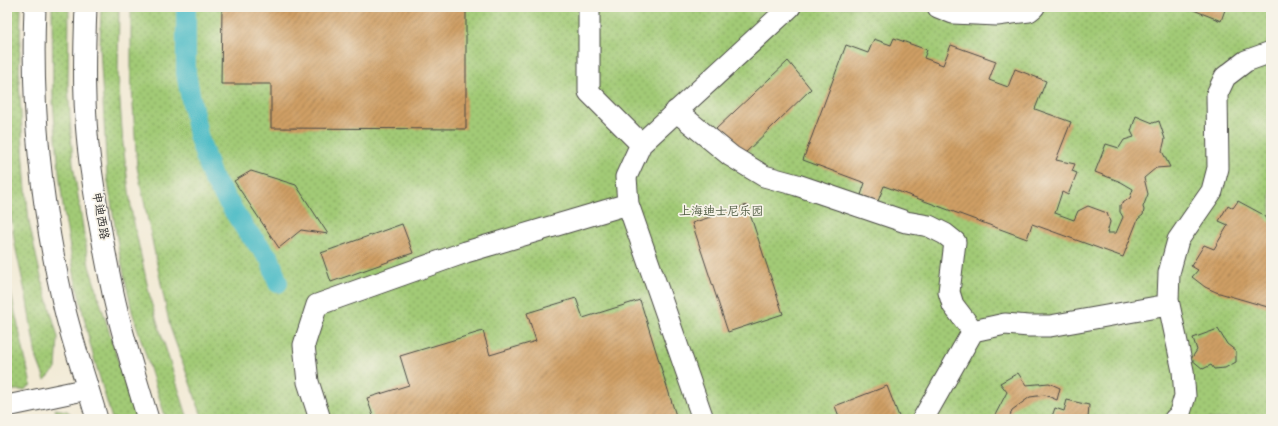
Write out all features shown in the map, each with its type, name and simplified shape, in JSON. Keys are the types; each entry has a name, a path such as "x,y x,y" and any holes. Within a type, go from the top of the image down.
{"street":[{"path":"36,7 35,109 40,161 50,232 63,303 97,419"},
{"name":"申迪西路","path":"86,7 84,67 90,161 113,294 148,419"},
{"path":"589,7 589,92 641,144"},
{"path":"703,419 628,204 626,177 641,144 790,7"},
{"path":"938,7 953,13 997,15 1029,11 1034,7"},
{"path":"1182,418 1186,396 1183,371 1168,304 1169,273 1178,240 1212,191 1218,168 1217,94 1225,77 1246,60 1271,52"},
{"path":"676,111 731,156 764,176 797,185 906,222 929,226 945,234 954,242 949,292 953,306 973,331"},
{"path":"320,419 308,382 304,345 318,305 466,252 628,204"},
{"path":"924,418 973,331 1005,324 1050,326 1168,304"},
{"path":"7,406 88,389"}],"green space":[{"path":"7,7 21,7 19,82 29,222 40,273 58,337 56,369 45,380 36,356 27,301 15,245 7,187"},
{"path":"52,7 69,7 68,84 73,164 89,266 136,419 112,419 91,348 75,278 59,172 53,101"},
{"path":"101,7 119,7 118,74 123,144 132,214 151,302 188,419 166,419 132,311 119,251 107,176 100,46"},
{"name":"上海迪士尼乐园","path":"131,7 1271,7 1271,419 203,419 170,327 137,167 131,74"},
{"path":"7,275 31,385 24,390 12,390 7,381"},
{"path":"55,409 67,411 78,419 58,419"}],"building":[{"path":"222,7 466,7 466,129 271,128 271,84 221,84"},
{"path":"1186,7 1226,7 1221,21"},
{"path":"894,38 927,50 924,58 943,65 951,45 996,61 989,80 1008,87 1015,69 1046,81 1035,109 1071,122 1056,160 1075,164 1072,171 1077,173 1068,195 1062,192 1055,213 1074,220 1078,211 1088,206 1107,213 1110,222 1107,233 1116,233 1123,217 1120,212 1120,205 1130,198 1133,189 1121,182 1095,172 1106,144 1119,148 1124,140 1134,137 1131,131 1136,116 1153,123 1159,121 1165,139 1162,151 1170,167 1156,168 1144,178 1148,194 1143,207 1143,215 1138,219 1123,257 1032,224 1027,239 884,186 878,201 861,195 865,183 803,160 846,45 868,53 874,39 891,45"},
{"path":"788,61 811,89 741,157 716,129"},
{"path":"251,171 296,185 328,234 301,230 279,248 234,181"},
{"path":"1238,201 1262,214 1271,224 1271,308 1216,292 1205,287 1192,277 1198,270 1191,266 1204,245 1214,249 1228,225 1219,221 1228,205 1233,208"},
{"path":"747,205 783,314 728,332 692,223"},
{"path":"402,224 413,253 331,282 321,253"},
{"path":"576,298 583,318 640,300 677,419 374,419 367,398 409,385 400,356 483,331 490,355 536,341 527,313"},
{"path":"1218,329 1227,344 1236,351 1236,362 1225,368 1214,369 1211,365 1203,369 1191,359 1197,350 1193,338"},
{"path":"1018,373 1026,385 1049,383 1060,388 1057,400 1045,395 1030,397 1012,410 1009,419 993,419 1007,392 1000,383"},
{"path":"887,386 900,419 840,419 835,406"},
{"path":"1067,400 1089,405 1088,419 1051,419 1055,408 1064,411"}],"waterway":[{"path":"186,7 186,73 198,135 212,177 246,230 270,259 278,283"}]}
